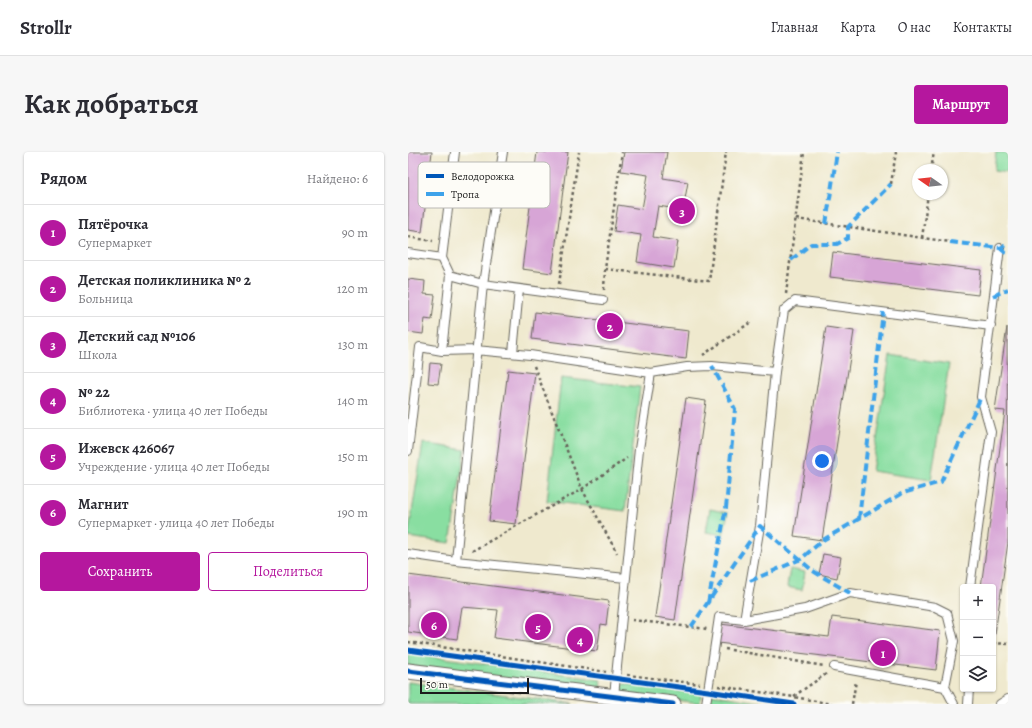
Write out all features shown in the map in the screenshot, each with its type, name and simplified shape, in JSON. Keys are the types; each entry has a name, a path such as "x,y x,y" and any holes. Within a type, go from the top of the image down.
{"street":[{"path":"408,671 673,704"}],"lane":[{"path":"454,162 455,152"},
{"path":"501,162 503,152"},
{"path":"442,350 450,275 442,258 448,208"},
{"path":"456,561 483,284 495,208"},
{"path":"970,584 991,432 981,397 1000,248"},
{"path":"408,253 442,258"},
{"path":"450,275 483,284 603,300"},
{"path":"513,353 519,289"},
{"path":"744,620 760,526 775,372 784,310 795,301 991,326"},
{"path":"408,451 420,347 442,350 476,350 513,353 651,373 686,367 712,366 775,372"},
{"path":"614,696 639,449 651,373"},
{"path":"408,554 456,561 626,574"},
{"path":"706,704 719,617 744,620 805,609 850,593 935,607 947,614 954,641 945,687 954,704"},
{"path":"834,667 945,687"},
{"path":"968,704 969,692"},
{"path":"1000,704 1008,699"}],"path":[{"path":"557,294 579,152"},
{"path":"603,300 605,269 622,152"},
{"path":"605,269 710,282 726,152"},
{"path":"784,310 804,152"},
{"path":"891,184 896,152"},
{"path":"932,164 934,152"},
{"path":"922,238 927,200"},
{"path":"796,219 950,242"},
{"path":"408,237 444,242"},
{"path":"686,367 751,322"},
{"path":"530,355 582,489 626,574"},
{"path":"456,561 582,489 639,449"},
{"path":"621,618 703,628"},
{"path":"408,642 616,676 794,697 832,704"},
{"path":"996,643 1008,644"},
{"path":"714,647 824,666"},
{"path":"794,697 834,667"},
{"path":"554,670 616,676"},
{"path":"852,704 857,672"}],"green space":[{"path":"996,152 1008,152 1008,173 994,171"},
{"path":"890,355 949,364 931,480 872,471"},
{"path":"561,378 640,387 625,511 547,501"},
{"path":"423,443 465,450 450,543 408,537"},
{"path":"710,509 728,513 723,535 706,532"},
{"path":"790,569 805,572 802,590 787,587"},
{"path":"408,653 601,680 600,691 408,666"},
{"path":"408,682 573,704 408,704"},
{"path":"620,683 701,694 700,703 619,693"},
{"path":"711,694 770,704 710,704"}],"building":[{"path":"408,152 432,152 431,162 418,162 418,208 425,208 422,232 408,230"},
{"path":"537,152 568,152 552,273 522,269 530,208 550,208 550,162 536,162"},
{"path":"624,152 667,152 663,178 688,182 683,210 658,206 653,237 678,241 674,268 637,262 641,235 614,231 618,205 642,209 648,175 621,171"},
{"path":"833,252 981,270 978,295 830,277"},
{"path":"408,279 425,281 424,294 435,295 432,320 425,319 423,334 408,332"},
{"path":"535,312 689,331 686,359 532,339"},
{"path":"826,327 854,331 822,540 794,536"},
{"path":"1007,327 1008,542 996,627 996,584 981,584 1005,411 995,410"},
{"path":"430,363 441,364 438,384 428,383"},
{"path":"508,370 535,373 516,524 489,521"},
{"path":"686,398 706,401 675,620 655,617"},
{"path":"823,554 841,557 837,578 819,574"},
{"path":"408,575 609,601 606,625 601,624 597,651 494,638 498,610 462,607 457,639 408,632"},
{"path":"832,617 940,631 936,670 718,643 720,624 829,637"}],"marked path":[{"path":"826,224 837,152"},
{"path":"791,260 811,244 837,244 848,238 848,227 891,184"},
{"path":"950,242 1000,248 1008,244"},
{"path":"1000,248 1008,255"},
{"path":"993,296 1008,289"},
{"path":"859,519 883,312"},
{"path":"708,603 726,508 735,409 712,366"},
{"path":"750,581 801,559 823,540 903,493 941,482 981,397"},
{"path":"691,627 760,526 813,571 850,593"}],"cycle path":[{"path":"408,650 794,704"},
{"path":"408,671 673,704"}],"place":[{"name":"Детский сад №106","path":"682,211"},
{"name":"Детская поликлиника № 2","path":"610,326"},
{"name":"Магнит","path":"434,625"},
{"name":"Ижевск 426067","path":"538,627"},
{"name":"№ 22","path":"580,640"},
{"name":"Пятёрочка","path":"883,653"}]}
